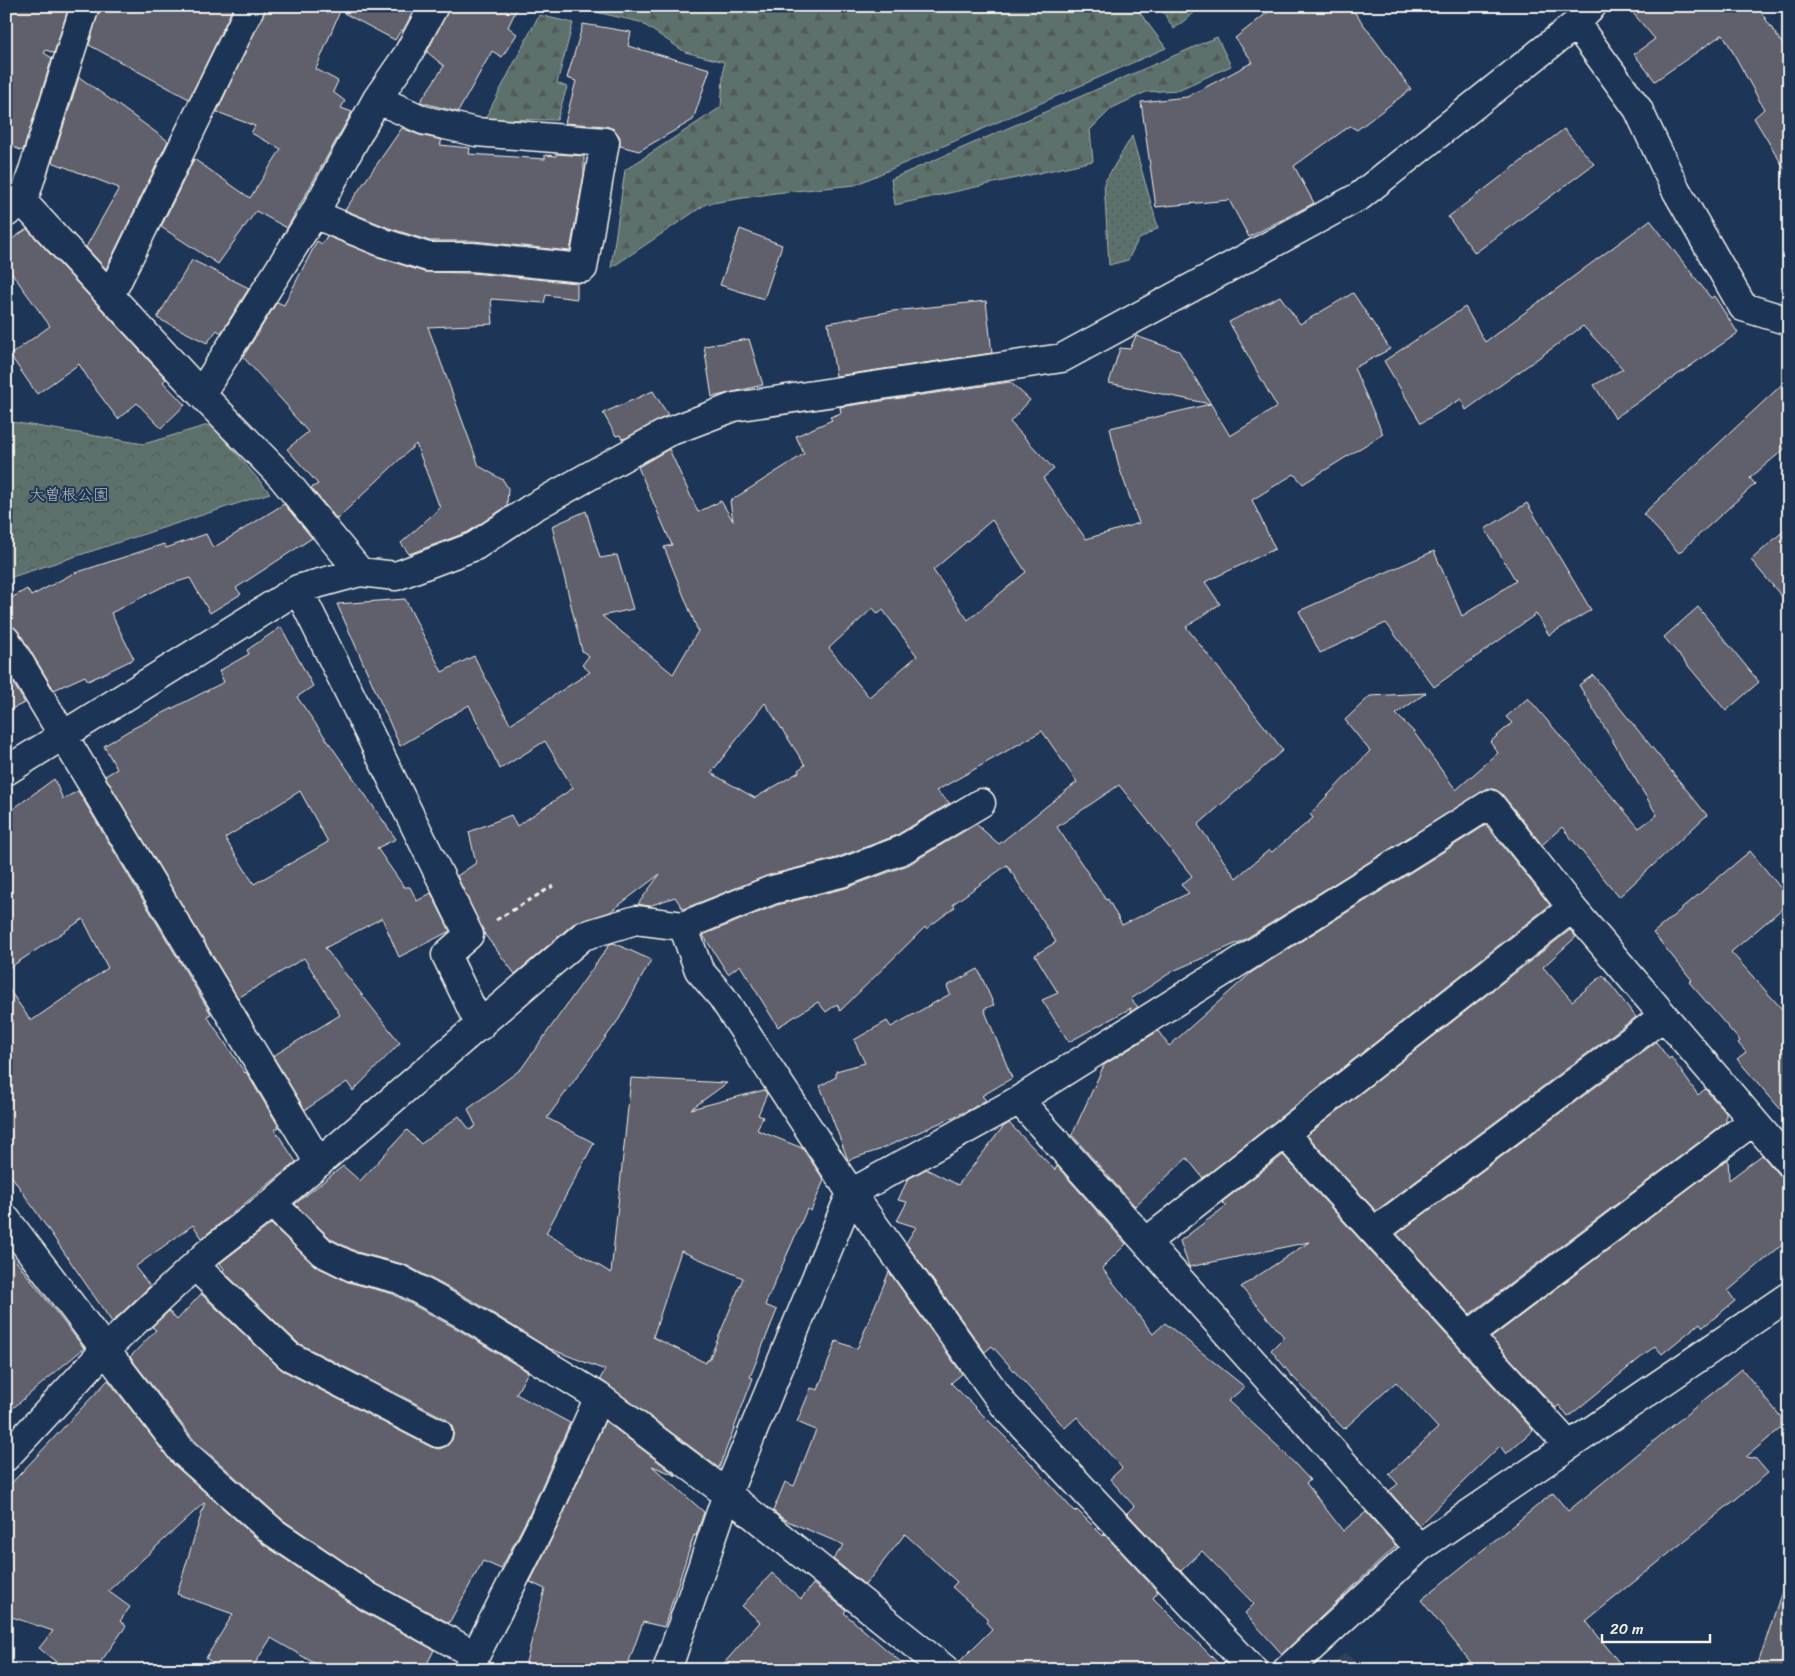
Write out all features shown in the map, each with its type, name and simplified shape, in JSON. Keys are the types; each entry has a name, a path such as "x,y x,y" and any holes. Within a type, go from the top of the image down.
{"street":[{"path":"85,6 15,207 110,296 201,394 282,477 360,572"},
{"path":"110,296 251,6"},
{"path":"201,394 314,214 377,98 408,54 434,6"},
{"path":"6,770 64,736 298,589 360,572 396,576 475,546 532,508 666,433 734,407 1062,358 1360,196 1584,15 1638,109 1675,188 1743,307 1789,321"},
{"path":"314,214 384,243 428,257 472,256 583,268 605,142 476,132 423,120 377,98"},
{"path":"298,589 469,935 446,955 480,1026"},
{"path":"6,640 319,1163"},
{"path":"7,1454 106,1349 209,1252 272,1203 583,936 636,920 683,926 772,890 841,873 902,850 981,803"},
{"path":"667,1670 727,1494 851,1193 1019,1100 1490,804 1572,908 1789,1163"},
{"path":"1146,1242 1572,908"},
{"path":"683,926 699,970 722,997 851,1193 1004,1405 1254,1670"},
{"path":"1374,1232 1664,1016"},
{"path":"1019,1100 1419,1548"},
{"path":"1469,1336 1753,1121"},
{"path":"1285,1134 1569,1446"},
{"path":"272,1203 322,1252 352,1267 399,1279 467,1316 599,1397 727,1494 946,1670"},
{"path":"6,1219 182,1451 273,1532 369,1597 472,1663 544,1520 599,1397"},
{"path":"195,1266 289,1356 438,1433"},
{"path":"1287,1670 1419,1548 1789,1296"}],"path":[{"path":"469,935 553,886"}],"shaded area":[{"path":"1345,1653 1367,1670 1326,1670"}],"green space":[{"path":"569,6 1135,6 1166,48 855,185 775,193 706,204 611,268 625,170 721,107 724,62 685,52 640,22"},
{"path":"1159,6 1202,6 1174,29"},
{"path":"539,15 573,23 557,83 567,87 557,120 485,119"},
{"path":"1217,37 1231,66 1178,90 1146,92 1112,108 1090,130 1093,161 895,205 891,179"},
{"path":"1132,136 1158,228 1138,240 1128,260 1109,265 1104,183"},
{"name":"大曽根公園","path":"12,422 144,444 211,424 270,493 6,579 6,424"}],"building":[{"path":"6,6 69,6 54,53 46,50 44,53 52,58 23,151 6,144"},
{"path":"100,6 234,6 189,99 89,45"},
{"path":"266,6 416,6 403,31 401,30 395,40 340,11 316,69 338,81 333,92 345,101 341,108 352,112 287,228 256,211 218,264 161,227 194,159 250,198 281,149 251,133 255,126 217,112"},
{"path":"450,6 518,6 508,27 517,34 502,57 492,51 458,112 420,102 444,66 427,52"},
{"path":"1276,6 1350,6 1411,89 1357,130 1350,126 1294,166 1314,203 1249,237 1229,200 1156,207 1141,102 1187,97 1253,62 1235,38"},
{"path":"1627,6 1764,6 1759,9 1789,54 1789,176 1754,118 1764,109 1723,34 1655,81 1634,54 1655,39"},
{"path":"583,24 631,32 628,46 710,69 693,120 639,151 620,146 620,137 614,129 606,126 565,123 576,81 567,78"},
{"path":"79,77 168,141 106,269 86,247 119,188 52,162"},
{"path":"402,128 419,135 442,140 440,145 470,148 469,154 545,159 545,155 556,156 557,154 584,156 584,174 570,251 474,241 430,241 389,228 345,210"},
{"path":"1564,129 1594,164 1475,253 1448,217"},
{"path":"1650,220 1711,298 1714,296 1738,333 1615,418 1594,385 1623,369 1583,326 1466,410 1461,399 1421,423 1384,361 1465,307 1485,342"},
{"path":"27,229 166,379 163,382 185,405 161,428 137,403 118,419 79,364 37,394 10,355 50,326 6,265 6,243"},
{"path":"740,229 782,245 764,299 720,285"},
{"path":"327,236 378,257 424,272 471,273 577,283 577,299 546,295 544,303 491,299 493,324 428,327 479,466 503,480 508,488 507,506 468,532 409,554 401,543 440,508 416,444 337,519 311,488 318,484 287,449 308,432 243,357 277,302 284,305 317,241 322,244"},
{"path":"192,260 249,288 221,333 217,330 207,343 157,318"},
{"path":"1353,293 1390,349 1354,368 1383,434 1303,484 1294,474 1252,500 1275,549 1205,582 1220,604 1186,627 1283,750 1198,825 1236,878 1269,850 1272,852 1313,818 1310,814 1370,751 1345,720 1370,696 1426,693 1396,714 1413,731 1456,790 1498,753 1490,742 1512,723 1506,717 1528,698 1639,828 1657,815 1579,685 1593,675 1707,815 1619,897 1562,827 1542,845 1502,794 1488,788 1242,941 1173,971 1131,999 1138,1007 1129,1013 1131,1008 1069,1042 1042,1000 1058,993 1035,955 1056,942 1007,865 953,904 955,907 926,929 925,927 840,1011 837,1004 826,1012 818,1002 778,1027 740,965 728,974 703,935 777,905 846,888 908,865 976,824 999,844 1077,782 1042,731 936,791 950,803 895,836 836,858 766,876 683,909 675,897 649,906 638,904 660,874 610,912 573,924 515,974 485,935 457,876 476,863 469,832 511,815 517,826 573,788 545,741 500,769 469,705 400,746 337,604 405,599 442,672 474,656 510,724 590,672 582,665 589,656 582,651 552,526 586,511 600,558 617,555 633,609 602,616 673,674 698,631 664,547 672,545 638,467 669,449 698,512 721,501 733,521 730,501 804,454 796,436 832,420 830,417 841,413 840,407 1010,382 1030,400 1010,422 1054,469 1043,478 1086,539 1139,523 1119,467 1110,428 1210,404 1109,383 1120,348 1130,349 1136,336 1179,351 1230,436 1277,407 1229,322 1280,296 1300,324","holes":["992,520 1026,572 968,620 933,570","873,608 878,614 883,610 917,656 869,697 829,648","765,703 805,765 798,770 799,772 755,798 711,773","1119,785 1192,876 1181,885 1189,893 1122,925 1108,899 1106,900 1057,827"]},
{"path":"986,301 992,353 836,376 828,323 893,311"},
{"path":"749,339 763,385 712,397 704,346"},
{"path":"1789,378 1789,445 1750,478 1755,484 1679,553 1643,514"},
{"path":"653,391 668,415 626,438 622,439 620,435 616,436 603,413"},
{"path":"1527,503 1591,610 1549,635 1536,614 1434,687 1386,623 1320,653 1299,611 1434,551 1462,616 1516,581 1485,529"},
{"path":"284,504 312,538 236,588 241,594 210,613 190,578 164,586 111,613 134,659 88,681 85,676 54,690 19,632 14,627 6,624 6,601 27,589 31,596 72,574 164,544 166,548 206,534 213,548"},
{"path":"1789,526 1789,605 1751,560"},
{"path":"1698,607 1759,682 1726,711 1664,637"},
{"path":"281,627 313,686 297,697 396,839 377,848 404,887 410,887 417,901 431,893 450,931 399,957 382,918 325,948 400,1043 353,1091 347,1082 305,1110 273,1056 340,1015 304,958 238,998 105,776 117,769 104,746 128,731 224,682 219,671 249,654 247,650","holes":["300,791 328,842 254,884 225,838"]},
{"path":"6,671 25,703 6,711"},
{"path":"54,779 63,799 78,791 211,1014 207,1016 246,1072 279,1127 275,1130 296,1162 202,1238 193,1225 135,1267 150,1286 112,1322 6,1168 6,985 31,1021 108,968 83,919 6,970 6,814"},
{"path":"1486,825 1550,905 1203,1178 1187,1158 1135,1206 1072,1135 1104,1065 1158,1031 1169,1046 1252,972"},
{"path":"1750,851 1789,898 1789,903 1731,952 1789,1017 1789,1119 1737,1059 1746,1052 1738,1043 1740,1041 1689,982 1692,980 1653,933"},
{"path":"1570,930 1576,937 1543,967 1572,1001 1603,975 1636,1017 1376,1211 1307,1135"},
{"path":"614,943 651,960 619,1019 547,1118 594,1143 546,1233 611,1273 631,1078 727,1083 691,1109 764,1090 767,1094 758,1115 763,1117 757,1130 802,1148 824,1180 811,1211 807,1209 765,1305 777,1310 750,1377 753,1378 719,1468 600,1379 605,1370 548,1348 475,1302 406,1265 357,1252 331,1239 295,1204 343,1166 360,1181 407,1130 421,1144 459,1116 470,1130 476,1126 468,1109 521,1069 610,944","holes":["681,1251 743,1278 709,1360 706,1363 653,1337"]},
{"path":"978,969 994,1005 984,1009 1012,1078 982,1096 986,1100 971,1109 879,1150 848,1160 820,1086 836,1077 836,1071 865,1063 854,1040 887,1021 891,1027 950,994 947,986"},
{"path":"1656,1042 1669,1059 1671,1057 1698,1095 1705,1089 1726,1113 1726,1122 1470,1314 1397,1234"},
{"path":"1009,1123 1055,1170 1057,1166 1126,1244 1102,1268 1153,1334 1165,1323 1245,1387 1228,1401 1281,1449 1310,1480 1306,1483 1343,1531 1366,1512 1396,1546 1282,1654 1245,1613 1254,1604 1202,1551 1181,1571 1127,1513 1134,1506 1110,1479 1122,1468 1077,1417 1065,1428 992,1346 985,1352 906,1243 916,1227 897,1221 907,1202 898,1200 908,1179 926,1169 958,1185 1003,1127"},
{"path":"1283,1155 1533,1430 1506,1454 1500,1446 1419,1525 1389,1491 1398,1484 1389,1474 1438,1428 1396,1382 1344,1429 1291,1375 1271,1350 1284,1337 1241,1287 1309,1242 1189,1267 1180,1241 1226,1206 1222,1202"},
{"path":"1762,1155 1777,1173 1789,1178 1789,1239 1728,1291 1735,1301 1703,1327 1700,1323 1662,1354 1655,1346 1568,1417 1559,1405 1556,1408 1491,1338 1728,1159 1729,1180"},
{"path":"271,1224 315,1266 348,1282 393,1294 459,1330 528,1372 516,1394 570,1423 530,1513 501,1569 483,1561 449,1623 377,1584 283,1520 194,1440 130,1357 156,1330 152,1327 169,1311 177,1320 201,1294 282,1370 431,1447 439,1449 447,1446 452,1440 454,1432 451,1424 446,1419 298,1343 223,1271 224,1269 220,1263"},
{"path":"6,1248 84,1348 6,1414"},
{"path":"889,1272 962,1374 951,1383 1029,1461 1075,1512 1077,1510 1103,1536 1104,1534 1158,1592 1153,1598 1225,1670 961,1670 959,1662 992,1629 986,1622 988,1619 952,1587 957,1582 905,1534 865,1585 833,1559 844,1545 785,1520 773,1511 785,1482 794,1486 816,1430 797,1422 811,1388 818,1390 836,1341 857,1349"},
{"path":"1742,1369 1781,1417 1781,1428 1746,1457 1756,1459 1768,1473 1586,1621 1625,1670 1477,1670 1421,1600 1553,1493 1568,1511"},
{"path":"108,1380 172,1463 263,1544 360,1610 434,1650 424,1670 326,1670 271,1638 251,1670 222,1670 206,1658 233,1614 177,1594 205,1502 108,1591 130,1607 120,1621 126,1626 95,1670 66,1670 39,1648 53,1631 6,1615 6,1489"},
{"path":"605,1421 677,1476 652,1466 704,1512 696,1536 694,1535 664,1627 643,1622 626,1670 524,1670 545,1589 530,1582 558,1526"},
{"path":"772,1573 801,1599 813,1584 846,1610 844,1613 910,1670 718,1670 760,1622 742,1606"},
{"path":"1783,1588 1789,1589 1789,1670 1756,1670"}]}
